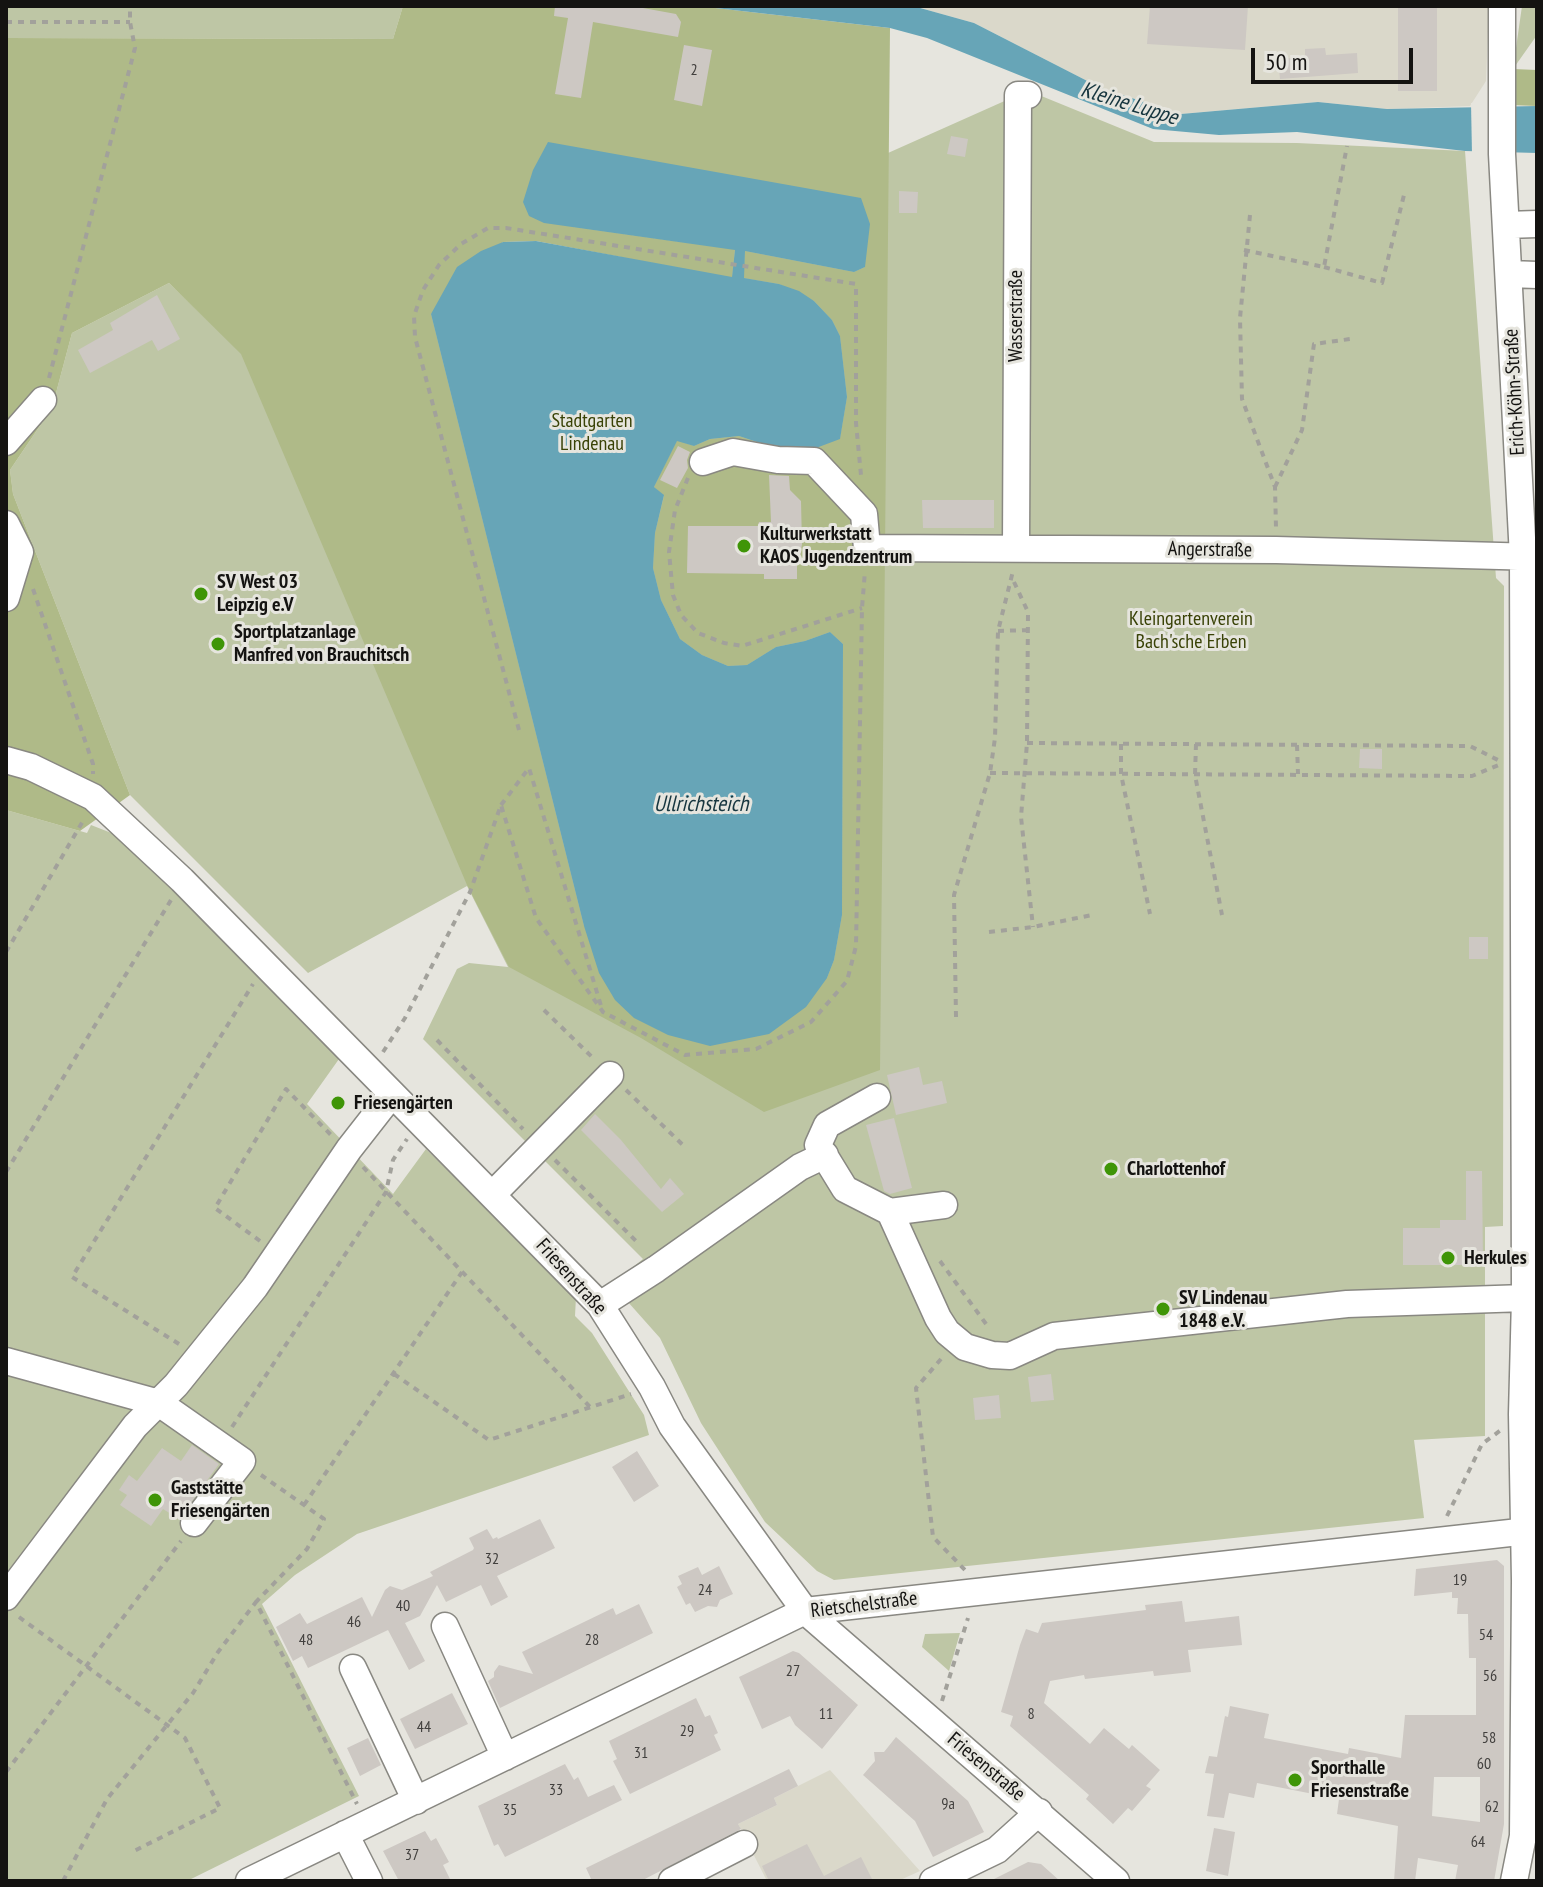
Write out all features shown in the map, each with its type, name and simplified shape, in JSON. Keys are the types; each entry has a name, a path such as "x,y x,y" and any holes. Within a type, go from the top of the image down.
{"street":[{"name":"Erich-Köhn-Straße","path":"1502,6 1502,154 1530,557 1530,658 1522,760 1530,1111 1522,1414 1531,1531 1530,1834 1514,1881"},
{"name":"Wasserstraße","path":"1016,547 1018,95 1028,95"},
{"path":"1506,225 1537,224"},
{"path":"1509,274 1537,275"},
{"path":"6,442 43,400"},
{"path":"703,462 733,452 778,460 814,461 864,514 875,548"},
{"path":"6,524 20,552 6,598"},
{"name":"Angerstraße","path":"875,548 1276,550 1530,557"},
{"name":"Friesenstraße","path":"6,760 31,767 93,797 182,880 493,1194 600,1305 652,1387 672,1426 805,1611 1116,1881"},
{"path":"493,1194 610,1075"},
{"path":"12,1606 135,1426 159,1403 255,1287 348,1151 392,1094"},
{"path":"877,1097 827,1125 818,1145 845,1189 890,1212 944,1205"},
{"path":"600,1305 800,1167 825,1155"},
{"path":"890,1212 938,1318 956,1342 978,1352 1010,1356 1054,1336 1347,1304 1525,1298"},
{"path":"6,1361 159,1403 242,1461 194,1523"},
{"name":"Rietschelstraße","path":"249,1881 805,1611 1531,1531"},
{"path":"445,1626 505,1757"},
{"path":"353,1668 416,1801"},
{"path":"933,1881 997,1850 1039,1812"},
{"path":"355,1830 369,1881"},
{"path":"672,1881 744,1844"}],"path":[{"path":"43,400 135,48 130,6"},
{"path":"6,22 130,22"},
{"path":"1324,267 1347,146"},
{"path":"1244,250 1382,283 1405,191"},
{"path":"1250,215 1244,250 1240,318 1242,399 1275,487 1276,550"},
{"path":"519,730 415,337 414,316 423,290 439,265 461,244 488,228 506,228 856,284 856,423 864,514"},
{"path":"1275,487 1302,430 1314,344 1350,339"},
{"path":"703,462 685,482 675,510 669,552 673,595 681,615 698,633 742,646 862,608"},
{"path":"956,1017 954,895 990,773 995,738 998,631 1013,579 1016,547"},
{"path":"501,805 536,918 603,1012 685,1055 756,1049 811,1022 847,981 856,946 862,608 875,548"},
{"path":"6,952 80,831 93,797 93,764 20,552"},
{"path":"1013,579 1028,612 1027,743 1021,817 1033,927"},
{"path":"998,631 1027,630"},
{"path":"1027,743 1470,746 1522,760"},
{"path":"1121,744 1121,774 1150,914"},
{"path":"1196,744 1195,775 1222,915"},
{"path":"1297,745 1298,775"},
{"path":"990,773 1472,776 1522,760"},
{"path":"370,1072 405,1018 470,892 501,805 529,768 603,1012"},
{"path":"6,1172 182,880"},
{"path":"989,932 1092,915"},
{"path":"198,1356 72,1277 265,965"},
{"path":"544,1010 686,1148"},
{"path":"437,1040 638,1243"},
{"path":"278,1254 215,1208 286,1089 590,1407"},
{"path":"220,1446 386,1192 393,1160 419,1121"},
{"path":"939,1260 1010,1356"},
{"path":"304,1505 462,1271"},
{"path":"939,1546 933,1537 916,1388 956,1342"},
{"path":"394,1374 489,1440 652,1387"},
{"path":"1433,1542 1482,1444 1522,1414"},
{"path":"63,1881 107,1799 193,1693 218,1652 256,1602 307,1549 324,1519 242,1461"},
{"path":"6,1772 194,1523"},
{"path":"935,1724 976,1592"},
{"path":"256,1602 355,1799 355,1830"},
{"path":"12,1606 185,1738 220,1808 132,1852"}],"shaded area":[{"path":"913,6 1489,6 1486,81 1470,106 1387,109 1318,102 1181,114 1101,88 974,23"},
{"path":"830,1770 920,1871 898,1881 767,1881 738,1824 777,1805 774,1798"}],"green space":[{"path":"6,6 403,6 393,39 6,38"},
{"path":"403,6 698,6 890,28 880,1070 764,1112 641,1038 509,967 467,885 241,354 169,283 72,333 52,408 10,470 13,494 130,795 80,831 6,810 6,38 393,39","holes":["536,241 732,278 735,249 865,267 854,272 745,251 743,278 779,284 814,301 832,320 840,336 847,397 840,438 772,447 739,436 710,439 694,446 677,440 654,487 664,496 655,533 653,568 661,600 680,639 702,655 728,666 747,665 776,647 830,632 843,644 842,915 834,960 827,978 584,926 431,314 503,242"]},
{"path":"1522,6 1537,6 1537,35 1513,69"},
{"path":"1513,69 1537,70 1537,106 1511,105"},
{"path":"1034,93 1154,142 1297,143 1465,151 1496,578 1504,586 1503,1226 1485,1227 1485,1436 1414,1440 1424,1518 834,1580 817,1571 765,1522 701,1423 660,1338 612,1284 643,1259 423,1039 457,969 469,963 508,967 467,886 308,973 130,795 13,494 10,470 52,408 72,333 169,283 242,353 886,191 888,153 1018,95"},
{"path":"6,810 87,833 91,825 119,836 176,890 339,1059 307,1104 393,1194 426,1149 576,1297 575,1316 592,1333 644,1415 649,1435 357,1534 295,1575 262,1604 359,1796 187,1881 6,1881"},
{"path":"960,1633 949,1671 922,1647 925,1634"}],"water":[{"name":"Kleine Luppe","path":"698,6 913,6 974,23 1101,88 1181,114 1318,102 1387,109 1537,106 1537,153 1465,151 1297,132 1219,135 1153,129 927,38 890,28"},
{"name":"Ullrichsteich","path":"548,142 861,198 870,224 865,267 854,272 745,251 744,278 799,291 832,320 840,336 847,397 840,439 816,448 772,447 739,436 710,439 694,446 677,441 654,487 664,495 655,533 653,568 661,600 680,639 702,655 728,666 747,665 776,647 830,632 843,644 842,915 834,960 827,978 806,1007 769,1034 710,1046 668,1035 634,1018 615,1000 599,973 584,926 431,314 457,267 481,251 503,242 536,241 732,277 735,250 544,223 529,216 523,202 533,170"}],"pier":[{"path":"1512,102 1513,154 1472,154 1471,103"}],"building":[{"path":"555,6 632,6 676,14 681,22 678,37 593,22 581,98 555,94 568,18 554,16"},
{"path":"1150,6 1248,6 1245,50 1147,44"},
{"path":"1398,6 1437,6 1437,91 1398,91"},
{"path":"684,45 712,50 702,106 674,100"},
{"path":"1325,48 1326,55 1357,53 1358,73 1280,79 1278,59 1305,57 1305,49"},
{"path":"951,136 968,139 965,157 947,154"},
{"path":"899,191 918,192 917,213 899,213"},
{"path":"157,295 180,339 158,351 152,340 90,373 78,350 113,330 110,323"},
{"path":"678,446 690,452 688,468 677,488 660,480"},
{"name":"Kulturwerkstatt KAOS Jugendzentrum","path":"769,475 789,476 790,490 801,501 802,544 800,557 797,558 797,579 764,579 764,574 687,573 688,526 758,526 759,522 771,522"},
{"path":"922,500 994,500 994,528 923,528"},
{"path":"1360,749 1382,749 1382,769 1359,768"},
{"path":"1469,937 1488,937 1488,959 1469,959"},
{"path":"919,1067 923,1085 942,1081 947,1103 896,1115 887,1075"},
{"path":"595,1114 661,1189 670,1178 684,1194 662,1212 581,1130"},
{"path":"894,1118 912,1188 890,1194 884,1191 866,1125"},
{"path":"1466,1171 1482,1171 1483,1265 1403,1265 1403,1228 1440,1228 1440,1220 1466,1220"},
{"path":"1051,1374 1054,1400 1031,1402 1028,1377"},
{"path":"999,1395 1001,1418 975,1420 973,1398"},
{"path":"192,1445 219,1464 179,1519 163,1509 151,1526 120,1505 127,1495 119,1490 129,1475 137,1481 162,1448 181,1461"},
{"path":"637,1451 659,1486 634,1502 612,1467"},
{"path":"540,1519 555,1548 497,1576 508,1597 491,1606 481,1585 446,1602 437,1585 420,1616 405,1623 425,1661 409,1670 388,1630 308,1668 302,1656 293,1661 276,1627 300,1613 307,1624 362,1597 372,1617 385,1590 390,1586 402,1590 433,1576 430,1572 473,1550 469,1538 487,1529 493,1539 498,1539"},
{"path":"1497,1560 1504,1566 1504,1824 1494,1881 1455,1881 1458,1865 1418,1858 1415,1881 1394,1881 1398,1826 1337,1814 1339,1799 1257,1783 1254,1798 1229,1793 1224,1818 1207,1816 1214,1774 1205,1773 1209,1756 1217,1757 1230,1706 1269,1714 1264,1738 1348,1754 1349,1748 1401,1758 1405,1715 1476,1715 1476,1658 1469,1658 1468,1614 1457,1614 1458,1598 1452,1598 1452,1592 1414,1596 1416,1569","holes":["1434,1777 1480,1777 1480,1822 1432,1816"]},
{"path":"719,1566 733,1594 720,1600 717,1607 708,1606 695,1612 690,1603 686,1605 677,1587 682,1584 678,1576 698,1567 702,1575"},
{"path":"1182,1601 1185,1622 1239,1616 1242,1645 1188,1650 1191,1672 1154,1676 1153,1671 1085,1679 1084,1675 1050,1681 1044,1703 1090,1744 1104,1728 1129,1749 1132,1745 1160,1770 1146,1786 1151,1789 1132,1811 1128,1808 1113,1824 1086,1799 1089,1795 1010,1726 1013,1716 1001,1712 1020,1645 1026,1629 1038,1633 1042,1623 1146,1610 1145,1605"},
{"path":"639,1604 653,1633 500,1708 488,1681 494,1677 499,1665 533,1674 522,1652 613,1608 616,1615"},
{"path":"793,1651 858,1705 822,1749 795,1725 790,1716 762,1729 739,1677"},
{"path":"452,1693 468,1724 415,1749 400,1719"},
{"path":"696,1698 705,1717 710,1715 721,1750 630,1794 613,1761 617,1759 609,1741"},
{"path":"896,1737 968,1801 984,1832 933,1857 915,1821 863,1775 875,1761 874,1752 884,1752"},
{"path":"368,1738 381,1765 360,1776 347,1748"},
{"path":"565,1764 574,1780 578,1777 588,1797 614,1785 622,1800 505,1857 498,1844 494,1846 478,1806"},
{"path":"789,1769 798,1786 774,1798 777,1805 738,1824 741,1829 641,1881 592,1881 586,1868"},
{"path":"1214,1828 1235,1832 1228,1876 1206,1871"},
{"path":"425,1831 431,1841 436,1838 449,1862 443,1865 451,1881 399,1881 383,1851"},
{"path":"807,1844 824,1876 861,1857 873,1881 769,1881 762,1866"},
{"path":"1028,1862 1041,1864 1060,1881 990,1881"}],"place":[{"name":"Kulturwerkstatt KAOS Jugendzentrum","path":"744,546"},
{"name":"SV West 03 Leipzig e.V","path":"201,594"},
{"name":"Sportplatzanlage Manfred von Brauchitsch","path":"218,644"},
{"name":"Friesengärten","path":"338,1103"},
{"name":"Charlottenhof","path":"1111,1169"},
{"name":"Herkules","path":"1448,1258"},
{"name":"SV Lindenau 1848 e.V.","path":"1163,1309"},
{"name":"Gaststätte Friesengärten","path":"155,1500"},
{"name":"Sporthalle Friesenstraße","path":"1295,1780"}],"park label":[{"name":"Stadtgarten Lindenau","path":"592,432"},
{"name":"Kleingartenverein Bach'sche Erben","path":"1191,630"}]}
